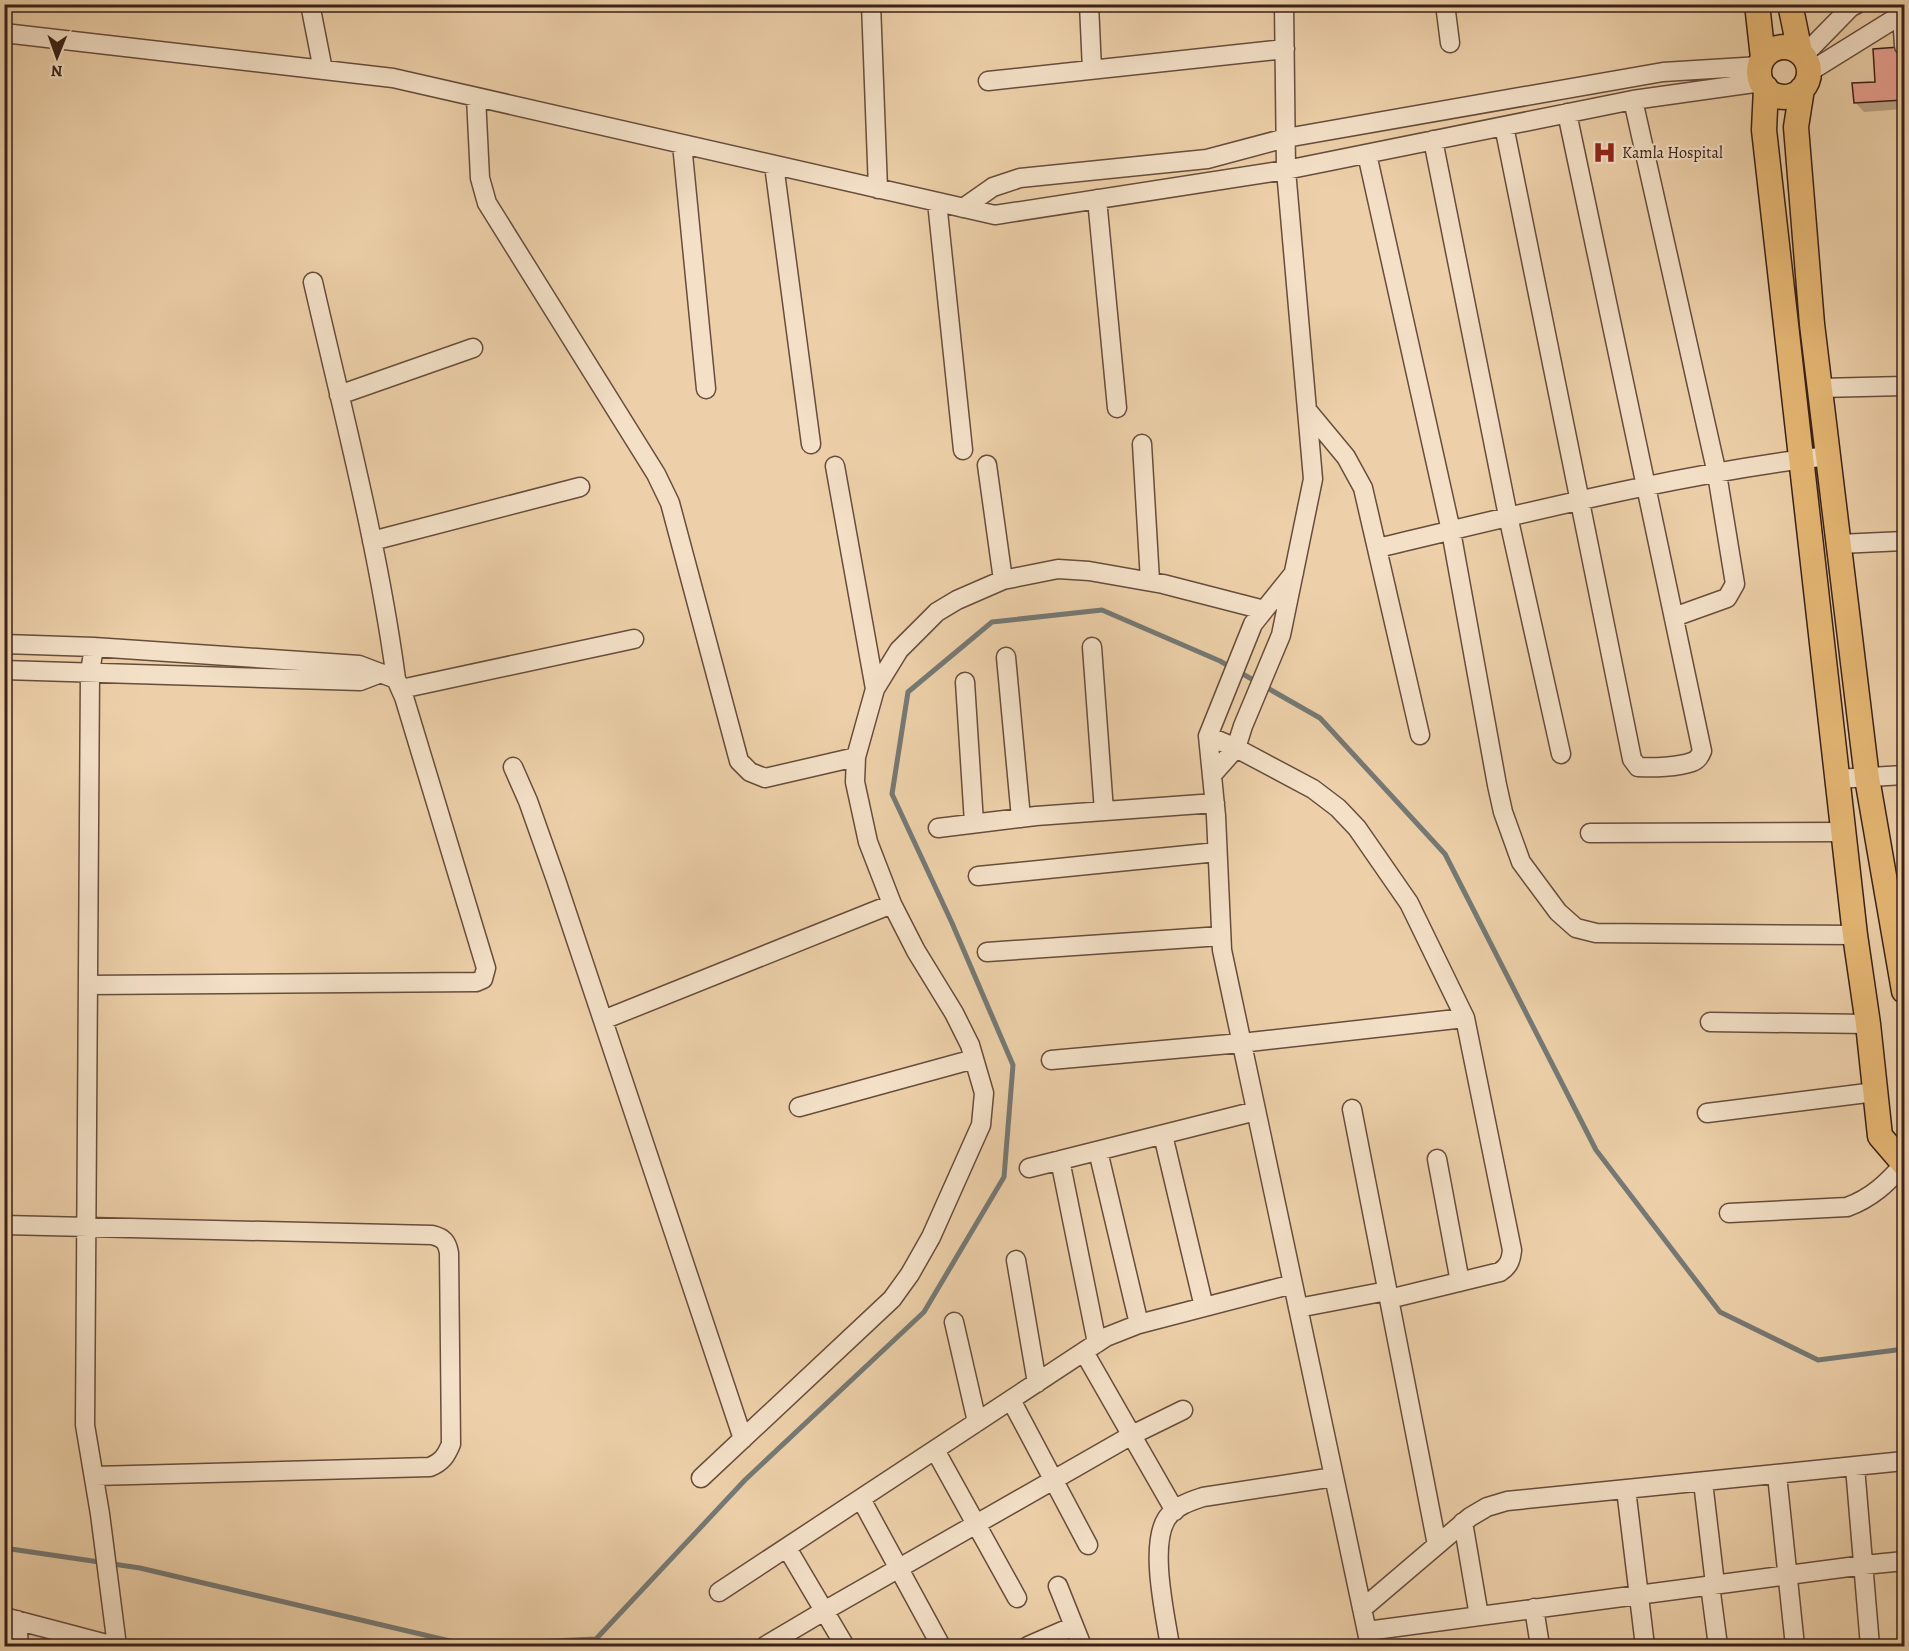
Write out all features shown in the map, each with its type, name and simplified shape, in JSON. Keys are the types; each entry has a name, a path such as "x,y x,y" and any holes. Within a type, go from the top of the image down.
{"main road":[{"path":"1757,4 1763,73 1764,130 1843,832 1880,1136 1904,1171"},
{"path":"1790,4 1803,67 1796,127 1812,324 1867,778 1905,991"},
{"path":"1785,47 1803,67 1788,96 1772,93 1763,73 1769,52 1785,47"}],"street":[{"path":"310,4 323,70"},
{"path":"871,4 878,189"},
{"path":"1089,4 1092,70"},
{"path":"1212,775 1236,748 1281,635 1313,479 1286,170 1284,4"},
{"path":"1445,4 1450,43"},
{"path":"1803,67 1851,7 1857,4"},
{"path":"1803,67 1903,13 1905,46"},
{"path":"4,33 393,78 995,215 1286,170 1763,73"},
{"path":"988,81 1285,49"},
{"path":"963,208 993,187 1020,178 1207,159 1286,138 1663,72 1763,73"},
{"path":"476,97 480,178 487,203 656,474 670,503 739,761 750,772 765,778 856,757"},
{"path":"1633,100 1717,474 1735,584 1727,598 1674,617"},
{"path":"1504,126 1632,759 1638,767 1650,768 1692,762 1699,758 1702,752 1567,113"},
{"path":"1433,140 1508,516 1561,754"},
{"path":"682,144 706,389"},
{"path":"1367,154 1450,531 1497,785 1503,812 1521,862 1558,912 1576,928 1596,933 1855,935"},
{"path":"774,165 810,444"},
{"path":"1097,199 1117,408"},
{"path":"937,202 963,450"},
{"path":"88,985 476,982 483,979 486,968 393,680 389,630 372,541 313,282"},
{"path":"339,395 473,348"},
{"path":"1820,388 1905,386"},
{"path":"1307,410 1358,475 1363,488 1420,735"},
{"path":"1142,444 1150,581"},
{"path":"1377,548 1578,500 1828,456"},
{"path":"987,465 1003,580"},
{"path":"835,466 875,689"},
{"path":"372,541 580,488"},
{"path":"1839,544 1905,541"},
{"path":"701,1478 892,1299 910,1274 931,1237 981,1125 984,1093 974,1059 954,1013 916,951 892,904 868,842 855,782 856,757 875,689 898,650 937,612 957,600 1003,580 1058,569 1089,571 1150,581 1264,610"},
{"path":"1293,573 1253,624 1208,736 1215,803 1221,936 1241,1043 1368,1639 1479,1616 1534,1608 1864,1564 1905,1561"},
{"path":"4,670 360,681 393,680 634,639"},
{"path":"4,644 94,647 359,665 393,680"},
{"path":"11,1618 115,1647 100,1515 86,1425 90,672 94,647"},
{"path":"1092,647 1104,811"},
{"path":"1006,657 1022,818"},
{"path":"965,682 974,823"},
{"path":"1208,736 1236,748 1313,789 1338,808 1357,828 1409,903 1465,1018 1512,1250 1511,1260 1500,1272 1388,1295 1298,1308"},
{"path":"513,767 528,801 603,1020 743,1439"},
{"path":"1837,779 1905,775"},
{"path":"938,828 1022,818 1215,803"},
{"path":"1590,833 1843,832"},
{"path":"978,876 1217,852"},
{"path":"603,1020 892,904"},
{"path":"987,952 1221,936"},
{"path":"1052,1060 1241,1043 1465,1018"},
{"path":"1710,1022 1868,1024"},
{"path":"799,1107 974,1059"},
{"path":"1707,1113 1875,1092"},
{"path":"1352,1109 1437,1545"},
{"path":"1029,1168 1256,1111"},
{"path":"1163,1135 1204,1307"},
{"path":"1098,1151 1139,1324"},
{"path":"1437,1159 1460,1282"},
{"path":"1060,1160 1091,1347 1132,1435 1175,1510"},
{"path":"1728,1213 1847,1207 1876,1193 1904,1171"},
{"path":"4,1225 432,1235 447,1242 451,1444 447,1454 439,1463 429,1467 94,1476"},
{"path":"1016,1260 1037,1383"},
{"path":"719,1592 1106,1337 1139,1324 1293,1284"},
{"path":"954,1322 977,1422"},
{"path":"1011,1400 1088,1545"},
{"path":"765,1647 1132,1435 1183,1410"},
{"path":"935,1450 1017,1598"},
{"path":"1362,1609 1463,1522 1487,1507 1507,1501 1905,1461"},
{"path":"1855,1467 1870,1647"},
{"path":"1777,1474 1795,1647"},
{"path":"1170,1647 1158,1552 1160,1532 1168,1516 1184,1504 1203,1497 1334,1477"},
{"path":"1703,1482 1718,1647"},
{"path":"1626,1489 1645,1647"},
{"path":"861,1499 941,1647"},
{"path":"1463,1522 1479,1616"},
{"path":"787,1548 845,1647"},
{"path":"1058,1586 1082,1647"},
{"path":"1534,1608 1540,1647"},
{"path":"11,1618 19,1647"},
{"path":"1028,1647 1074,1626"}],"building":[{"path":"1899,47 1903,100 1854,103 1852,83 1875,82 1873,49"}],"waterway":[{"path":"4,1548 140,1568 467,1645 596,1639 745,1480 924,1312 1004,1177 1013,1065 952,923 892,794 908,692 992,622 1102,610 1220,661 1320,718 1445,854 1596,1150 1720,1312 1818,1360 1904,1349"}],"place":[{"name":"Kamla Hospital","path":"1604,153"}]}
